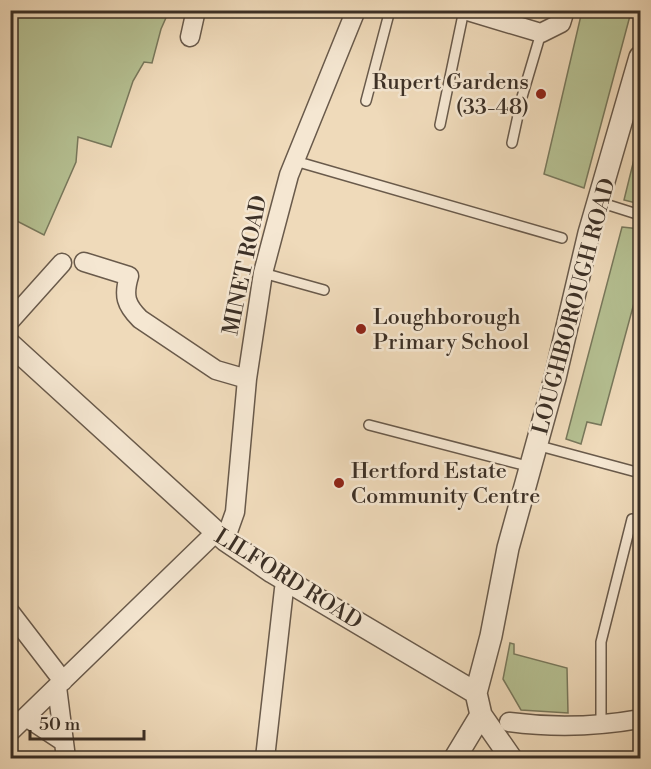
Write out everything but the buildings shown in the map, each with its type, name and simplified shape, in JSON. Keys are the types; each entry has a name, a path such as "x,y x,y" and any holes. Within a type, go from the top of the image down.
{"street":[{"path":"190,37 196,10"},
{"name":"MINET ROAD","path":"220,537 235,512 247,379 263,273 289,175 356,10"},
{"path":"464,10 541,33 561,23 565,10"},
{"name":"LOUGHBOROUGH ROAD","path":"512,759 481,715 476,693 491,636 508,548 557,367 589,232 640,57"},
{"path":"84,262 129,276 125,291 130,309 140,320 216,370 247,379"},
{"path":"10,321 62,263"},
{"name":"LILFORD ROAD","path":"10,344 220,537 248,557 476,693"},
{"path":"10,732 220,537"},
{"path":"266,759 284,589 288,581"},
{"path":"10,612 60,684 65,750"},
{"path":"455,759 481,715"},
{"path":"26,717 65,750"},
{"path":"509,722 538,727 601,724 640,718"}],"lane":[{"path":"366,101 390,10"},
{"path":"440,125 464,10"},
{"path":"512,143 522,98 541,33"},
{"path":"295,161 562,238"},
{"path":"599,202 640,215"},
{"path":"263,273 324,291"},
{"path":"369,425 531,467"},
{"path":"537,445 640,473"},
{"path":"601,724 600,642 632,519"}],"green space":[{"path":"10,11 169,11 161,29 152,63 144,62 133,81 111,147 78,137 76,162 44,235 11,218"},
{"path":"582,11 631,12 584,188 544,174"},
{"path":"640,135 640,204 624,200"},
{"path":"622,227 640,229 636,252 640,253 640,281 601,425 587,422 581,444 566,439"},
{"path":"510,643 514,644 514,654 567,668 568,713 521,710 503,679"}],"place":[{"name":"Rupert Gardens (33-48)","path":"541,94"},
{"name":"Loughborough Primary School","path":"361,329"},
{"name":"Hertford Estate Community Centre","path":"339,483"}]}
